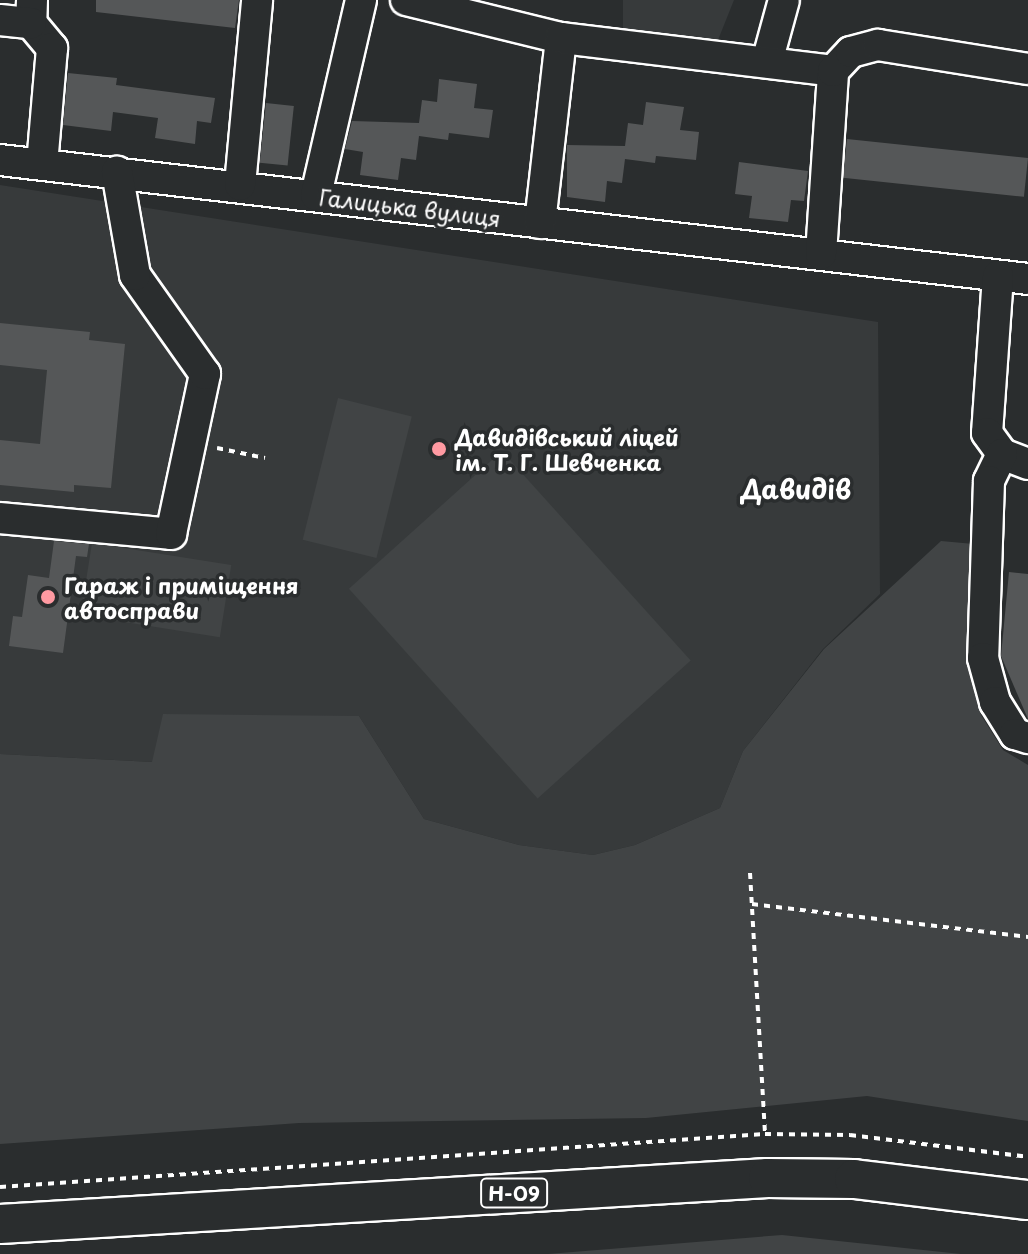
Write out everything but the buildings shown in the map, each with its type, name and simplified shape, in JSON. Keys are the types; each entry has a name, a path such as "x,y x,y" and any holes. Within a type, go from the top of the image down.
{"main road":[{"name":"Н-09","path":"0,1224 768,1178 854,1179 1028,1200"}],"street":[{"path":"240,185 257,0"},
{"path":"316,195 361,0"},
{"path":"406,0 561,38 833,71"},
{"path":"767,62 784,0"},
{"path":"0,20 32,12 52,48 42,164"},
{"path":"540,223 561,38"},
{"path":"821,254 833,71 851,52 878,45 1028,69"},
{"name":"Галицька вулиця","path":"0,160 240,185 1028,279"},
{"path":"0,518 171,534 193,444 205,374 135,275 117,172"},
{"path":"998,276 987,433 1015,459 989,481 983,658 995,702 1015,734 1028,738"}],"path":[{"path":"193,444 265,458"},
{"path":"750,873 765,1134"},
{"path":"752,904 1028,937"},
{"path":"0,1187 765,1134 850,1135 1028,1157"}],"shaded area":[{"path":"623,0 734,0 718,40 623,28"},
{"name":"Давидівський ліцей ім. Т. Г. Шевченка","path":"0,185 878,322 880,594 823,649 743,751 720,808 635,845 593,855 519,845 424,819 359,716 153,762 0,754"},
{"path":"338,398 412,416 376,558 303,540"},
{"path":"502,451 691,661 538,798 349,589"},
{"path":"941,541 974,544 968,642 981,715 1003,750 1028,765 1028,1121 867,1096 646,1118 299,1123 0,1144 0,754 152,762 163,714 359,716 424,819 519,845 593,855 635,845 720,808 743,751 824,649"},
{"path":"92,543 231,565 220,637 81,615"},
{"path":"782,1235 961,1254 548,1254"}],"place":[{"name":"Давидівський ліцей ім. Т. Г. Шевченка","path":"439,449"},
{"name":"Гараж і приміщення автосправи","path":"48,597"}],"district":[{"name":"Давидів","path":"796,489"}]}
